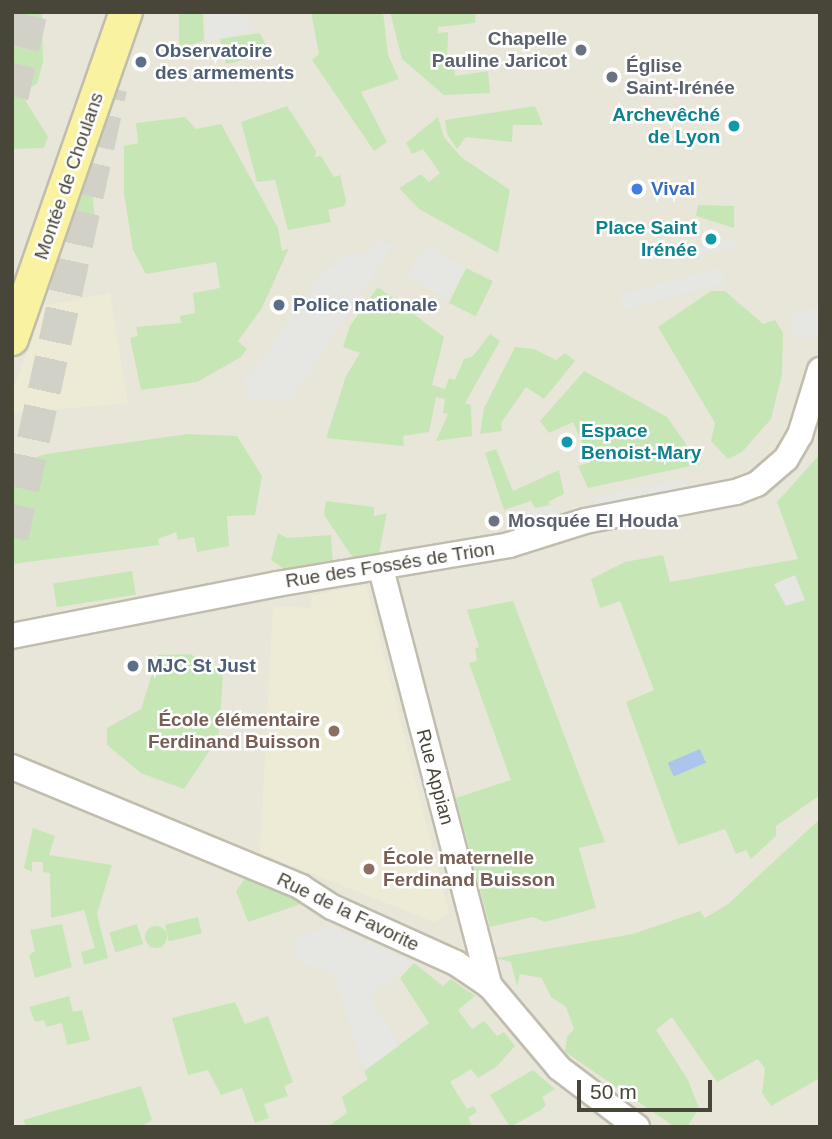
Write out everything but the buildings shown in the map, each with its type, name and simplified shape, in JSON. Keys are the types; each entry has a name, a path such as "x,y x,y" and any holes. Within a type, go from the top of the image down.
{"main road":[{"name":"Montée de Choulans","path":"12,339 126,12"}],"street":[{"name":"Rue des Fossés de Trion","path":"12,636 258,587 381,569 509,545 559,527 757,484 786,459 800,435 820,369"},
{"name":"Rue Appian","path":"381,569 490,986"},
{"name":"Rue de la Favorite","path":"12,767 300,887 332,907 447,959 490,986 552,1061 637,1127"}],"shaded area":[{"path":"12,12 820,12 820,1127 12,1127"},
{"path":"205,12 244,12 255,30 206,41"},
{"path":"736,240 736,248 682,257 682,248"},
{"path":"377,241 393,245 289,403 272,399 247,402 244,375 252,373 320,275 328,267 332,269 343,254 368,253"},
{"path":"426,244 466,268 447,300 407,276"},
{"path":"722,267 726,282 623,310 619,295"},
{"path":"110,293 128,403 12,413 12,393 43,306"},
{"path":"820,307 820,338 791,338 789,315"},
{"path":"683,479 693,491 531,529 534,521 524,510 551,505 562,517 601,509 589,498"},
{"path":"795,575 805,600 786,606 774,584"},
{"name":"École élémentaire Ferdinand Buisson","path":"366,585 449,913 434,922 260,853 273,606 311,608 312,596"},
{"path":"332,927 412,961 369,997 400,1045 364,1071 334,974 299,962 291,938"}],"green space":[{"path":"12,12 53,12 42,13 43,62 37,84 20,92 48,137 44,148 12,149"},
{"path":"179,12 203,12 204,41 179,48"},
{"path":"311,12 383,12 388,55 399,79 361,92 387,142 374,151 312,60 319,54"},
{"path":"390,12 476,12 475,23 438,27 438,33 448,32 447,64 454,63 455,76 488,71 490,93 444,95 402,59"},
{"path":"260,33 270,54 226,64 220,39"},
{"path":"287,106 316,151 315,157 321,156 334,177 340,175 346,201 344,206 328,210 331,222 288,230 275,180 257,182 241,122"},
{"path":"535,106 543,125 513,125 512,142 466,137 457,149 447,134 445,120"},
{"path":"185,117 196,129 221,124 278,228 282,251 289,248 262,308 238,341 247,349 241,357 197,382 141,390 130,338 138,336 136,327 181,323 180,316 195,313 193,293 220,288 216,262 146,274 133,250 124,194 124,146 138,143 136,123"},
{"path":"438,117 444,137 461,157 510,190 498,253 419,209 399,188 421,174 429,182 440,173 423,149 412,154 406,143"},
{"path":"86,178 91,180 95,220 75,215"},
{"path":"698,205 734,206 734,228 696,216"},
{"path":"466,268 493,281 476,316 449,303"},
{"path":"378,287 444,337 432,385 445,389 449,378 455,380 464,359 473,356 490,334 500,341 465,403 471,405 472,436 436,441 448,414 443,413 445,399 436,397 429,432 403,436 404,446 326,438 346,376 360,353 343,347 350,326"},
{"path":"711,291 725,291 763,324 775,320 783,333 782,374 771,419 742,452 728,459 711,441 715,423 658,327"},
{"path":"515,347 534,349 556,360 565,353 575,361 544,399 526,387 501,423 502,431 480,434 484,408"},
{"path":"584,371 667,417 700,464 588,488 578,466 591,462 573,422 549,433 540,421"},
{"path":"188,434 237,436 262,476 255,515 227,516 229,546 197,552 194,537 178,540 176,532 158,539 159,545 12,564 12,465 46,454"},
{"path":"496,449 513,491 559,470 564,494 548,502 550,506 536,509 531,501 504,510 485,453"},
{"path":"820,454 820,795 776,826 776,836 751,859 746,850 736,854 725,829 678,845 626,702 654,690 620,601 600,608 591,579 625,562 663,555 670,582 798,559 777,502"},
{"path":"326,501 374,507 374,516 387,513 379,553 355,561 324,515"},
{"path":"278,533 287,538 331,535 333,565 290,573 271,560"},
{"path":"132,571 136,595 57,607 53,584"},
{"path":"513,601 605,842 579,848 596,908 545,922 533,917 490,927 456,798 511,780 469,663 477,661 475,648 479,647 467,610"},
{"path":"190,654 223,670 218,738 184,789 141,773 107,745 107,728 141,709 158,655"},
{"path":"820,819 820,1078 771,1106 762,1093 765,1069 758,1059 717,1082 672,1017 656,1030 688,1080 699,1108 687,1127 675,1127 565,1052 567,1037 574,1029 566,1007 551,997 542,978 520,974 517,986 511,962 495,958 633,934 700,911 705,918 728,904"},
{"path":"33,828 55,836 49,855 112,865 97,914 108,958 84,965 81,952 95,948 84,910 51,918 50,873 43,872 43,862 32,862 32,872 24,868"},
{"path":"246,877 299,899 301,904 248,922 236,891"},
{"path":"198,917 202,934 169,941 165,925"},
{"path":"62,924 72,967 35,978 29,955 35,951 30,930"},
{"path":"137,924 143,944 115,953 109,932"},
{"path":"156,926 166,933 167,937 160,947 156,948 146,941 145,937 152,927"},
{"path":"414,963 443,986 451,979 475,996 458,1010 472,1029 484,1021 497,1036 504,1032 515,1046 496,1067 478,1078 471,1069 450,1082 467,1109 474,1106 477,1112 468,1118 473,1127 327,1127 347,1113 342,1097 368,1079 364,1071 429,1023 400,978"},
{"path":"69,996 73,1012 82,1010 90,1040 67,1045 62,1023 46,1027 44,1020 35,1022 29,1007"},
{"path":"235,1002 245,1024 268,1016 293,1082 284,1086 288,1096 264,1104 269,1118 255,1123 242,1088 221,1095 208,1070 188,1075 172,1018"},
{"path":"533,1070 555,1089 542,1097 546,1105 541,1110 510,1127 490,1095"},
{"path":"141,1086 152,1120 141,1127 27,1127 23,1120"}],"water":[{"path":"700,749 706,763 674,776 668,763"}],"tunnel":[{"path":"12,96 31,12"},
{"path":"12,537 111,88"}],"place":[{"name":"Chapelle Pauline Jaricot","path":"581,50"},
{"name":"Observatoire des armements","path":"141,62"},
{"name":"Église Saint-Irénée","path":"612,77"},
{"name":"Archevêché de Lyon","path":"734,126"},
{"name":"Vival","path":"637,189"},
{"name":"Place Saint Irénée","path":"711,239"},
{"name":"Police nationale","path":"279,305"},
{"name":"Espace Benoist-Mary","path":"567,442"},
{"name":"Mosquée El Houda","path":"494,521"},
{"name":"MJC St Just","path":"133,666"},
{"name":"École élémentaire Ferdinand Buisson","path":"334,731"},
{"name":"École maternelle Ferdinand Buisson","path":"369,869"}]}
